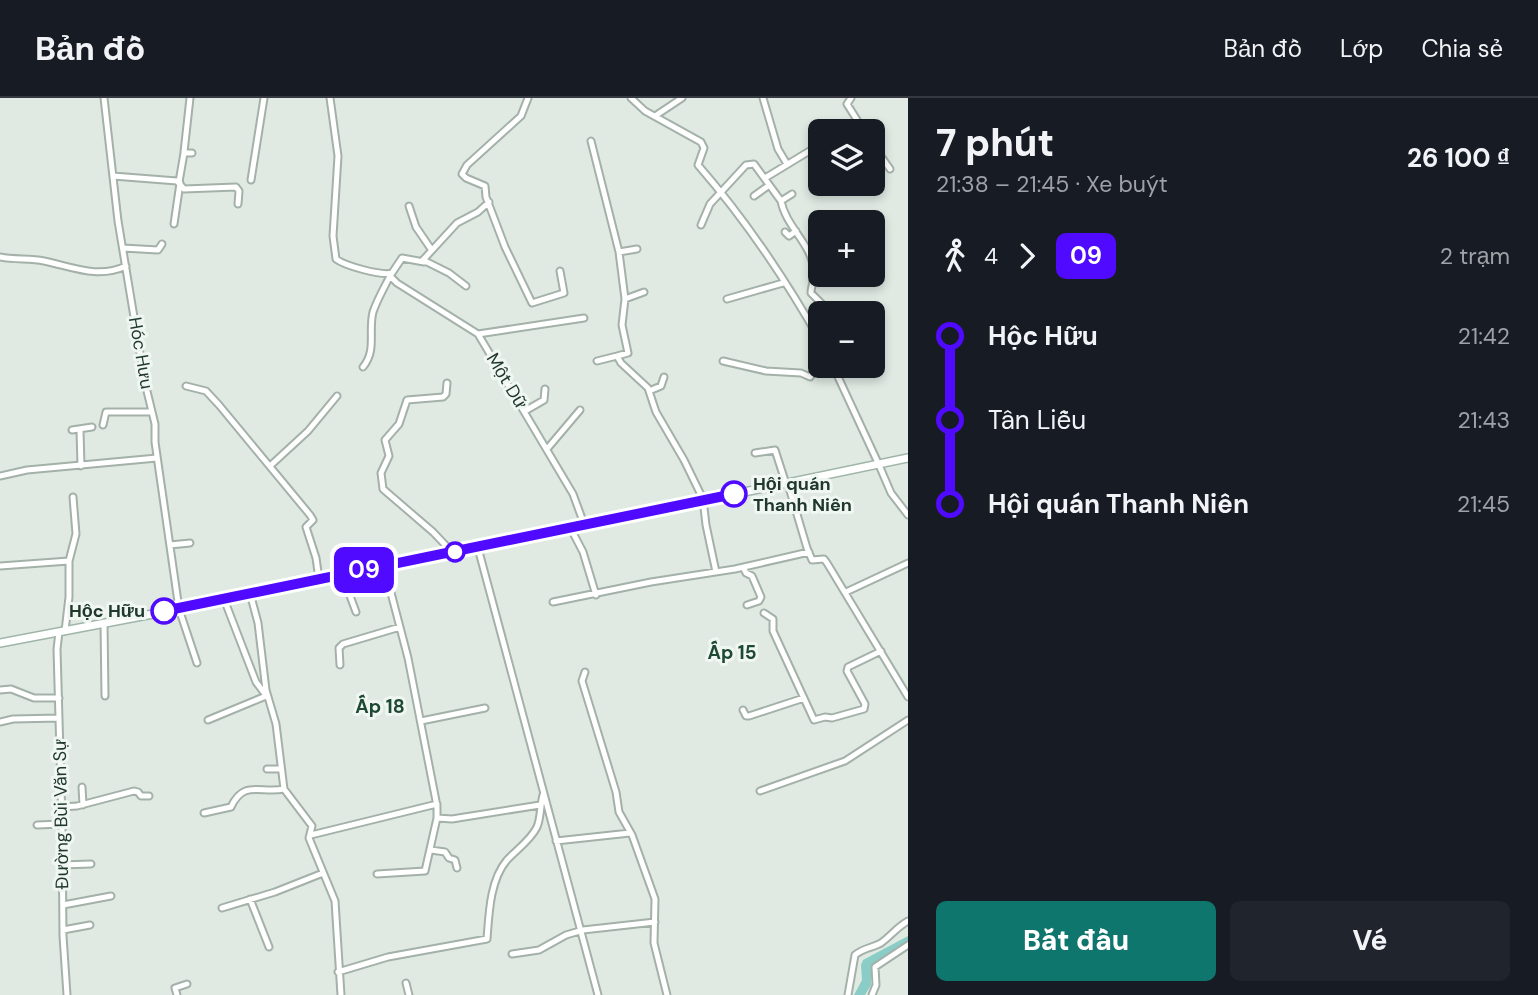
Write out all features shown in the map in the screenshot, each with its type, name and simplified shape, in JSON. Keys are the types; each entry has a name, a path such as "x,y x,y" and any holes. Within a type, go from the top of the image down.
{"main road":[{"path":"0,643 179,609 908,458"}],"street":[{"name":"Hóc Hưu","path":"104,98 123,248 152,412 179,609 197,663"},
{"path":"174,223 190,98"},
{"path":"251,180 264,98"},
{"path":"330,98 338,156 333,251 339,262 389,275"},
{"path":"528,98 521,116 467,165 462,174 485,186 486,197 505,247 532,303 564,293 560,271"},
{"path":"631,98 655,116 701,142 704,148 698,165 722,193 808,322"},
{"path":"655,116 682,98"},
{"path":"763,98 778,149 787,164"},
{"path":"851,98 847,104 856,119"},
{"path":"591,141 619,252 625,299 622,325 628,353 597,361"},
{"path":"184,152 192,153"},
{"path":"765,178 808,152"},
{"path":"885,162 890,169"},
{"path":"701,225 710,204 732,178 746,165 754,164 781,201 786,218 805,245 814,270 811,293 819,301"},
{"path":"113,176 180,183 184,188 236,187 239,191 239,204"},
{"path":"754,196 768,186"},
{"path":"781,201 792,194"},
{"path":"424,262 431,249 457,223 478,212 489,202"},
{"path":"409,206 416,227 431,249"},
{"path":"785,232 789,236 796,231"},
{"path":"123,248 158,250 162,244"},
{"path":"619,252 637,248"},
{"path":"0,257 41,261 97,273 113,272 126,266"},
{"path":"363,367 372,351 373,313 389,275 402,258 424,262 449,273 466,286"},
{"name":"Một Dữ","path":"389,275 397,283 478,334 573,494 584,524"},
{"path":"727,299 783,283"},
{"path":"625,299 644,292"},
{"path":"478,334 584,318"},
{"path":"617,356 649,391 656,412 703,499 716,572"},
{"path":"723,361 766,372 801,373 808,376"},
{"path":"649,391 661,386 664,377"},
{"path":"839,378 891,493 908,515"},
{"path":"447,383 443,397 407,400 399,424 385,440 388,456 380,478 383,489 452,552"},
{"path":"186,386 205,391 313,520 306,527 316,558 319,579"},
{"path":"525,411 544,400 545,389"},
{"path":"270,466 308,431 337,396"},
{"path":"547,449 580,410"},
{"path":"103,425 106,412 152,412"},
{"path":"72,430 92,427"},
{"path":"80,430 80,466"},
{"path":"755,453 775,450 812,560 824,559 908,697"},
{"path":"0,476 157,458"},
{"name":"Đường Bùi Văn Sự","path":"67,995 62,930 62,807 57,649 69,597 69,561 76,534 72,497"},
{"path":"570,527 583,552 596,595"},
{"path":"170,545 190,543"},
{"path":"478,548 598,995"},
{"path":"553,602 651,582 743,568 808,552"},
{"path":"0,565 69,561"},
{"path":"846,592 908,563"},
{"path":"377,874 425,871 437,818 437,804 421,721 384,566"},
{"path":"743,568 752,576 761,597 760,601 747,605"},
{"path":"342,574 356,612"},
{"path":"250,593 258,623 267,697"},
{"path":"224,599 250,667 267,697 276,724 284,789 308,819 313,830 309,838 335,901 341,995"},
{"path":"764,612 773,619 773,631 814,720 864,709 865,704 848,667 881,651"},
{"path":"104,622 105,696"},
{"path":"340,665 338,652 344,644 400,626"},
{"path":"584,672 582,681 617,803 655,900 654,943 667,995"},
{"path":"0,690 11,689 34,698 59,698"},
{"path":"208,720 267,697"},
{"path":"743,710 746,716 749,716 804,698"},
{"path":"421,721 485,708"},
{"path":"0,722 13,719 59,718"},
{"path":"760,791 845,761 908,720"},
{"path":"267,769 281,769"},
{"path":"82,787 83,805"},
{"path":"204,813 231,807 236,798 247,790 284,789"},
{"path":"62,807 83,805 134,791 141,796 149,796"},
{"path":"338,972 388,957 487,939 489,908 501,869 537,827 543,795"},
{"path":"311,835 437,804"},
{"path":"437,818 453,819 540,805"},
{"path":"37,825 62,824"},
{"path":"556,841 630,833"},
{"path":"431,850 445,853 456,860 457,868"},
{"path":"62,865 91,864"},
{"path":"222,908 323,873"},
{"path":"62,905 111,897"},
{"path":"250,899 268,947"},
{"path":"848,995 855,955 860,950 883,942 908,921"},
{"path":"512,954 539,950 566,935 655,922"},
{"path":"62,930 90,925"},
{"path":"872,995 876,985 875,967 908,945"},
{"path":"406,983 409,995"},
{"path":"177,995 175,988 187,984"}],"water":[{"path":"908,936 908,944 871,966 871,985 865,995 854,995 862,980 863,960"}],"bus line":[{"name":"09","path":"164,611 734,494"}],"place":[{"name":"Hội quán Thanh Niên","path":"734,494"},
{"name":"Hộc Hữu","path":"164,611"}],"district":[{"name":"Ấp 15","path":"732,652"},
{"name":"Ấp 18","path":"380,706"}]}
